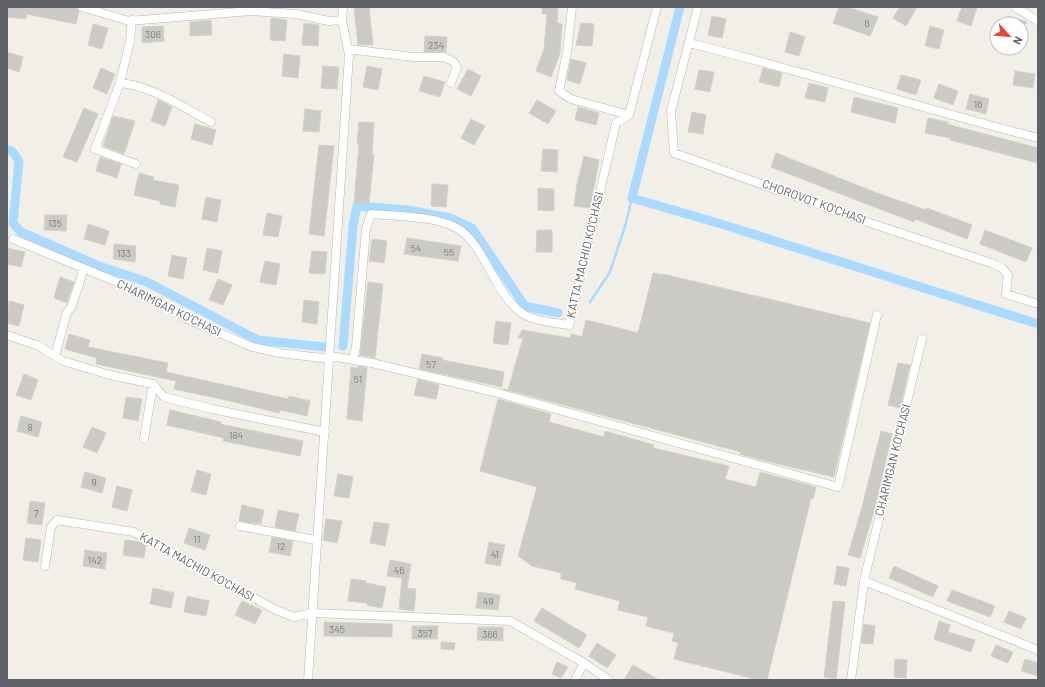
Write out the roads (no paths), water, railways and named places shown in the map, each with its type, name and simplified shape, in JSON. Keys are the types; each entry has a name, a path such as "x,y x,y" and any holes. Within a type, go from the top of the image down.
{"street":[{"path":"82,7 106,11 132,20 251,11 296,14 329,21 342,20"},
{"path":"308,680 349,55 342,20 343,7"},
{"path":"572,7 568,52 559,91 571,99 629,115 657,7"},
{"name":"CHOROVOT KO'CHASI","path":"698,7 671,111 674,153 873,224 991,263 1002,268 1008,275 1006,294 1038,304"},
{"path":"1015,7 1038,21"},
{"path":"132,20 130,41 120,83 95,149 136,164"},
{"path":"689,43 754,59 866,92 1038,138"},
{"path":"348,50 413,57 444,57 454,62 457,67 451,83"},
{"path":"120,83 133,84 153,91 211,122"},
{"name":"KATTA MACHID KO'CHASI","path":"353,360 356,347 366,229 371,214 441,222 460,230 474,245 501,287 518,309 528,316 569,326 616,122 629,115"},
{"name":"CHARIMGAR KO'CHASI","path":"13,239 129,287 190,320 252,347 280,353 330,357"},
{"path":"55,356 67,312 71,308 84,269"},
{"path":"330,357 353,360 494,392 838,487 877,315"},
{"path":"7,336 39,346 63,360 110,375 153,384 164,396 212,409 325,432"},
{"name":"CHARIMGAN KO'CHASI","path":"851,680 864,581 922,339"},
{"path":"144,439 153,384"},
{"name":"KATTA MACHID KO'CHASI","path":"45,566 51,527 57,520 134,532 274,609 294,617 312,613 510,621 584,663 609,680"},
{"path":"240,526 316,540"},
{"path":"864,581 1038,650"},
{"path":"575,680 584,663"}],"waterway":[{"path":"680,7 632,198 721,224 1038,324"},
{"path":"7,150 12,151 19,161 13,223 21,232 99,266 147,282 258,340 324,347"},
{"path":"590,302 610,272 625,226 632,198"},
{"path":"343,346 353,226 357,206 408,210 450,218 472,228 525,306 558,313"}]}
